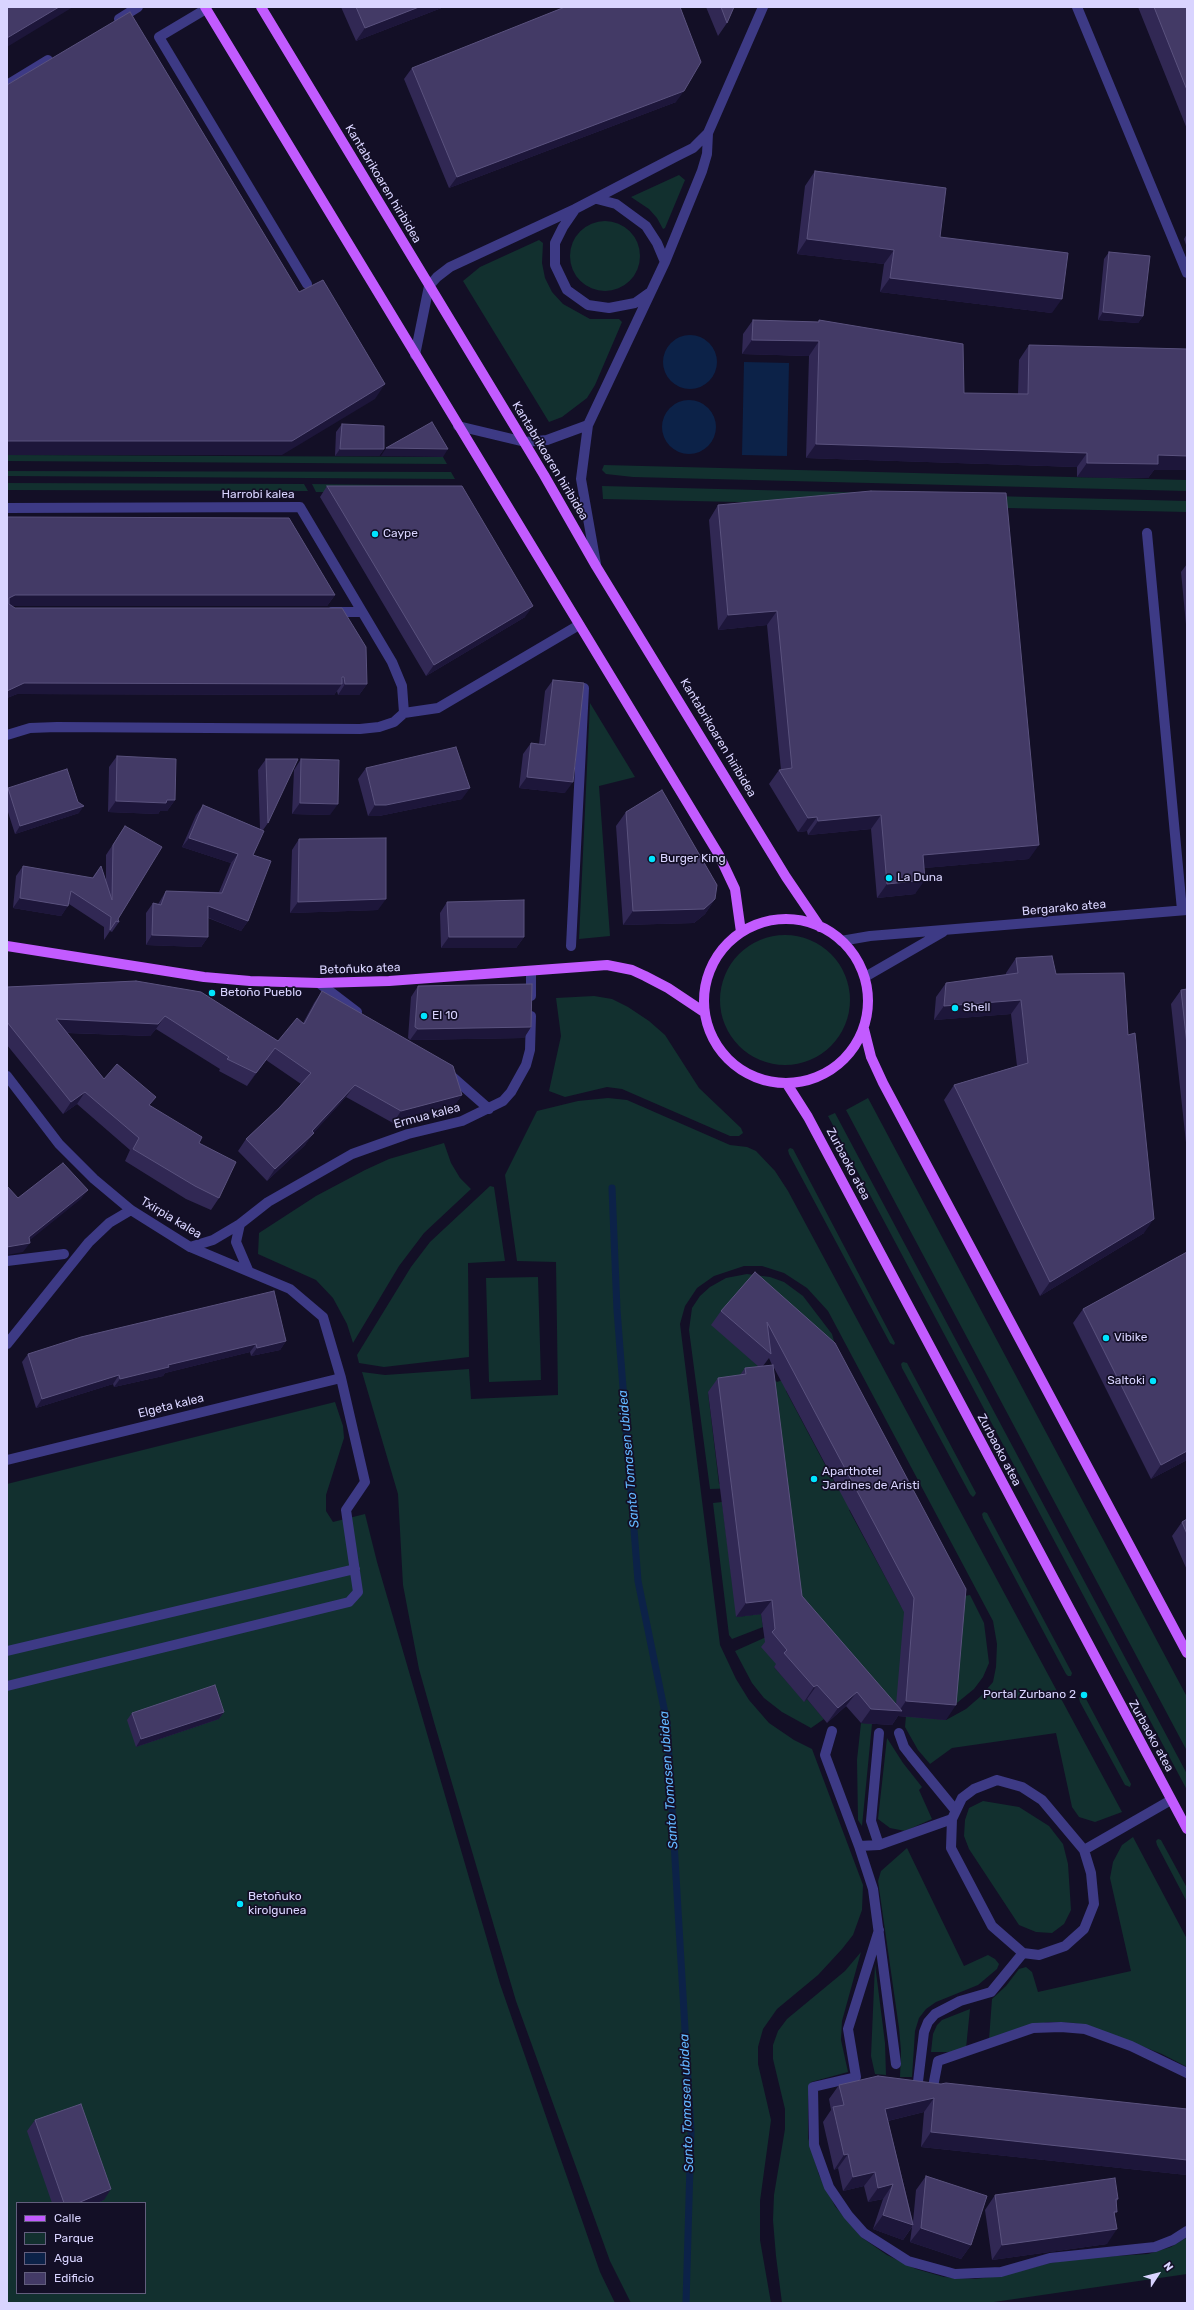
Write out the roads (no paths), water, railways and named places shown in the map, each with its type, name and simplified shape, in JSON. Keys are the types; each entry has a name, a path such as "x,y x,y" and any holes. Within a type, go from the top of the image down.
{"main road":[{"name":"Kantabrikoaren hiribidea","path":"261,7 525,442 596,566 786,877 820,926"},
{"path":"205,8 729,874 739,908 741,932"},
{"path":"780,919 800,920 820,926 841,941 855,957 864,977 868,994 868,1012 864,1029 852,1051 834,1069 812,1080 787,1084 758,1079 732,1064 713,1041 704,1012 704,989 711,966 723,947 741,932 760,923 780,919"},
{"name":"Betoñuko atea","path":"7,946 211,978 319,983 389,981 531,972 606,965 632,970 668,988 704,1012"},
{"path":"864,1029 871,1057 883,1083 1187,1654"},
{"name":"Zurbaoko atea","path":"787,1084 808,1116 1187,1829"}],"street":[{"path":"112,23 138,7"},
{"path":"596,566 581,479 588,425 665,262 702,171 707,154 708,133 763,7"},
{"path":"1077,7 1187,273"},
{"path":"205,8 159,37 307,284"},
{"path":"7,85 60,54"},
{"path":"415,355 429,286 450,268 597,199 692,148 708,133"},
{"path":"597,199 616,204 646,226 657,243 665,262"},
{"path":"575,209 563,226 555,243 556,265 567,290 588,305 608,308 635,303 650,292"},
{"path":"458,426 525,442 546,440 588,425"},
{"name":"Harrobi kalea","path":"7,508 300,507 392,662 402,686 404,713"},
{"path":"1147,533 1184,910"},
{"path":"323,612 362,612"},
{"path":"7,735 30,728 57,727 360,729 379,727 394,722 404,713 438,708 579,625"},
{"path":"572,946 584,688"},
{"name":"Bergarako atea","path":"841,941 870,936 1184,910"},
{"name":"Bergarako atea","path":"864,977 944,931"},
{"name":"Ermua kalea","path":"190,1247 213,1240 240,1224 268,1202 352,1154 408,1134 462,1120 489,1109 503,1101 511,1092 526,1065 530,1050 531,972"},
{"path":"319,983 365,1017"},
{"path":"436,1065 489,1109"},
{"name":"Txirpia kalea","path":"7,1076 59,1144 94,1179 131,1210 190,1247 248,1270 290,1289 323,1317 341,1378 365,1482 346,1510 358,1592 349,1602 7,1686"},
{"path":"7,1344 89,1242 109,1223 131,1210"},
{"path":"240,1224 236,1242 248,1270"},
{"path":"7,1261 64,1254"},
{"name":"Elgeta kalea","path":"7,1460 341,1378"},
{"path":"7,1651 355,1569"},
{"path":"832,1731 825,1755 860,1846 873,1889 896,2064"},
{"path":"879,1733 870,1821 879,1845"},
{"path":"899,1733 904,1747 954,1815"},
{"path":"997,1780 1022,1787 1042,1800 1084,1850 1091,1873 1094,1904 1084,1929 1065,1946 1039,1955 1023,1953 992,1926 969,1885 951,1848 954,1815 962,1798 974,1789 997,1780"},
{"path":"1084,1850 1171,1800"},
{"path":"860,1846 879,1845 954,1815"},
{"path":"878,1930 848,2029 856,2077 813,2087 814,2144 829,2187 848,2215 864,2233 908,2261 955,2274 1001,2272 1050,2258 1155,2247 1173,2240 1187,2231"},
{"path":"1023,1953 991,1992 960,2001 935,2014 928,2022 924,2032 917,2090 932,2092 938,2061 1033,2028 1061,2027 1085,2029 1131,2046 1187,2072"}],"water":[{"path":"690,335 700,337 709,343 715,352 717,362 715,372 709,381 700,387 690,389 680,387 671,381 665,372 663,362 665,352 671,343 680,337"},
{"path":"744,362 789,363 787,456 742,455"},
{"path":"689,400 699,402 708,408 714,417 716,427 714,437 708,446 699,452 689,454 679,452 670,446 664,437 662,427 664,417 670,408 679,402"}],"waterway":[{"name":"Santo Tomasen ubidea","path":"612,1188 617,1310 638,1581 667,1723 691,2131 686,2303"}],"place":[{"name":"Caype","path":"375,534"},
{"name":"Burger King","path":"652,859"},
{"name":"La Duna","path":"889,878"},
{"name":"Betoño Pueblo","path":"212,993"},
{"name":"Shell","path":"955,1008"},
{"name":"El 10","path":"424,1016"},
{"name":"Vibike","path":"1106,1338"},
{"name":"Saltoki","path":"1153,1381"},
{"name":"Aparthotel Jardines de Aristi","path":"814,1479"},
{"name":"Portal Zurbano 2","path":"1084,1695"},
{"name":"Betoñuko kirolgunea","path":"240,1904"}]}
